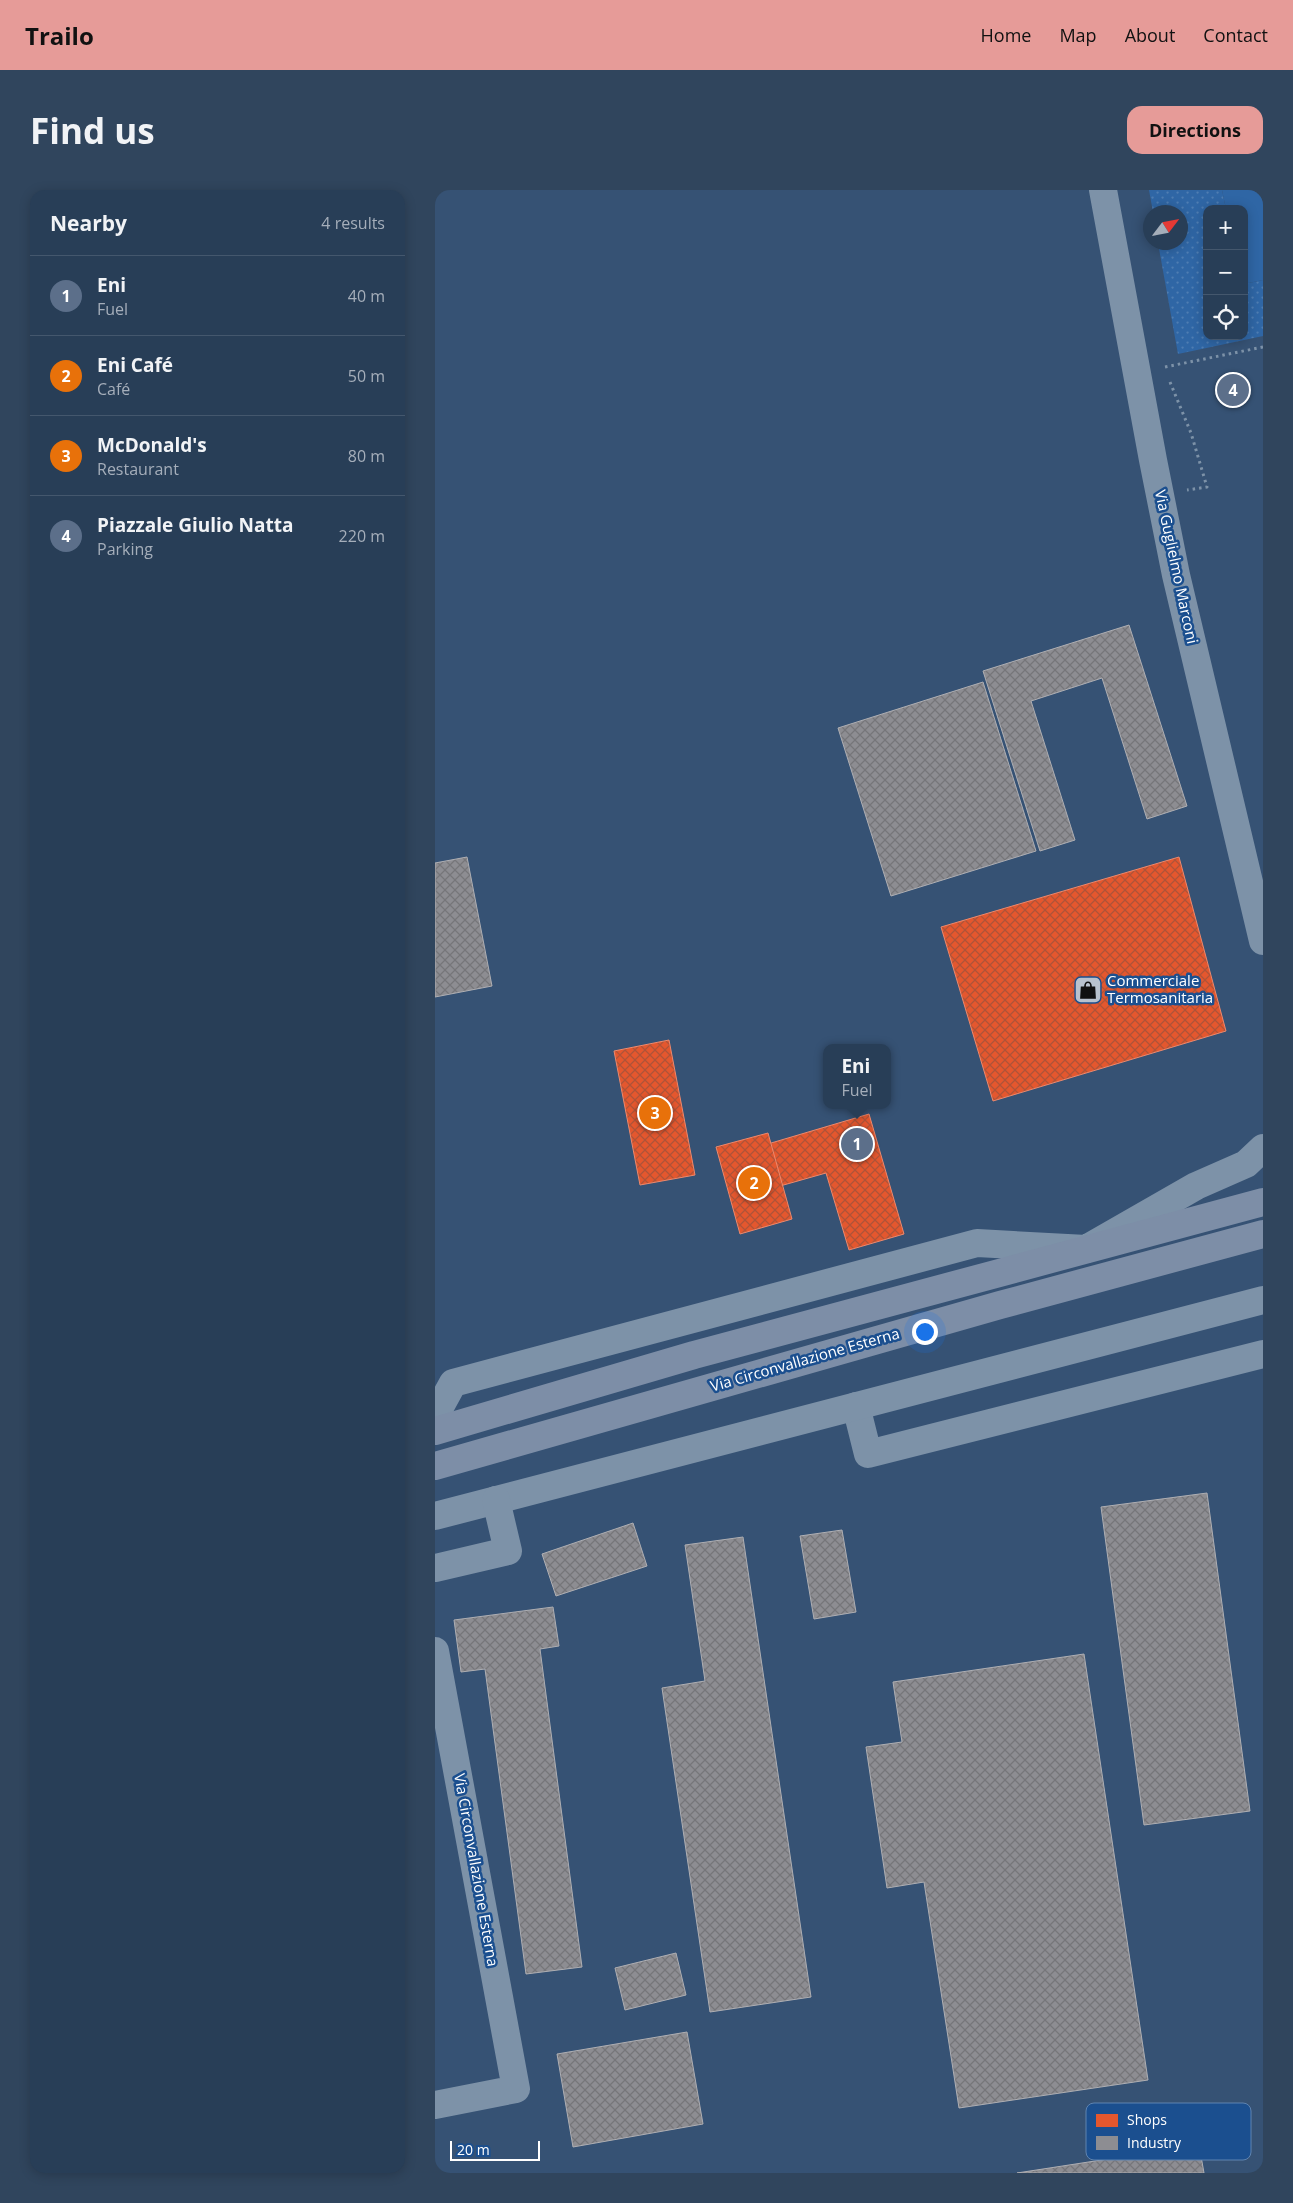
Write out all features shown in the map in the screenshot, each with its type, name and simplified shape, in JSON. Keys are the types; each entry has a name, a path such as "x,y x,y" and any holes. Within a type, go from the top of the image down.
{"main road":[{"path":"435,1431 694,1355 1263,1202"},
{"name":"Via Circonvallazione Esterna","path":"435,1466 1000,1305 1263,1234"}],"street":[{"name":"Via Guglielmo Marconi","path":"1103,190 1176,575 1263,941"},
{"path":"435,1416 453,1383 977,1243 1086,1249 1196,1186 1254,1156"},
{"path":"435,1516 1263,1300"},
{"path":"856,1406 868,1454 1263,1354"},
{"path":"435,1568 508,1551 496,1500"},
{"name":"Via Circonvallazione Esterna","path":"435,1651 516,2089 435,2105"}],"path":[{"path":"1165,368 1263,347"}],"shaded area":[{"path":"1149,190 1222,190 1225,205 1203,205 1203,340 1244,340 1178,354 1159,250 1188,250 1188,205 1152,205"},
{"path":"1222,190 1263,190 1263,280 1248,283 1248,205 1225,205"},
{"path":"1263,280 1263,336 1248,339 1248,283"}],"building: Shops":[{"name":"Commerciale Termosanitaria","path":"1179,857 1226,1031 993,1101 941,927"},
{"path":"669,1040 695,1175 640,1185 614,1051"},
{"path":"869,1114 904,1234 849,1250 826,1173 773,1188 761,1146"},
{"path":"768,1133 792,1219 740,1234 716,1147"}],"building: Industry":[{"path":"1129,625 1187,806 1147,819 1102,678 1031,701 1075,840 1040,851 983,671"},
{"path":"983,682 1036,851 891,896 838,728"},
{"path":"467,857 492,986 435,997 435,863"},
{"path":"1207,1493 1250,1811 1144,1825 1101,1507"},
{"path":"633,1523 647,1566 556,1596 542,1554"},
{"path":"842,1530 856,1612 814,1619 800,1536"},
{"path":"743,1537 811,1997 710,2012 662,1688 705,1681 685,1545"},
{"path":"553,1607 559,1646 540,1649 582,1967 526,1974 485,1669 461,1672 454,1620"},
{"path":"1084,1654 1148,2080 959,2108 924,1882 887,1888 866,1747 902,1742 893,1682"},
{"path":"676,1953 686,1995 625,2010 615,1968"},
{"path":"687,2032 703,2124 573,2147 557,2054"},
{"path":"1102,2160 1202,2160 1204,2173 1017,2173"}],"place":[{"name":"Piazzale Giulio Natta","path":"1233,390"},
{"name":"Commerciale Termosanitaria","path":"1088,990"},
{"name":"McDonald's","path":"655,1113"},
{"name":"Eni","path":"857,1144"},
{"name":"Eni Café","path":"754,1183"}]}
